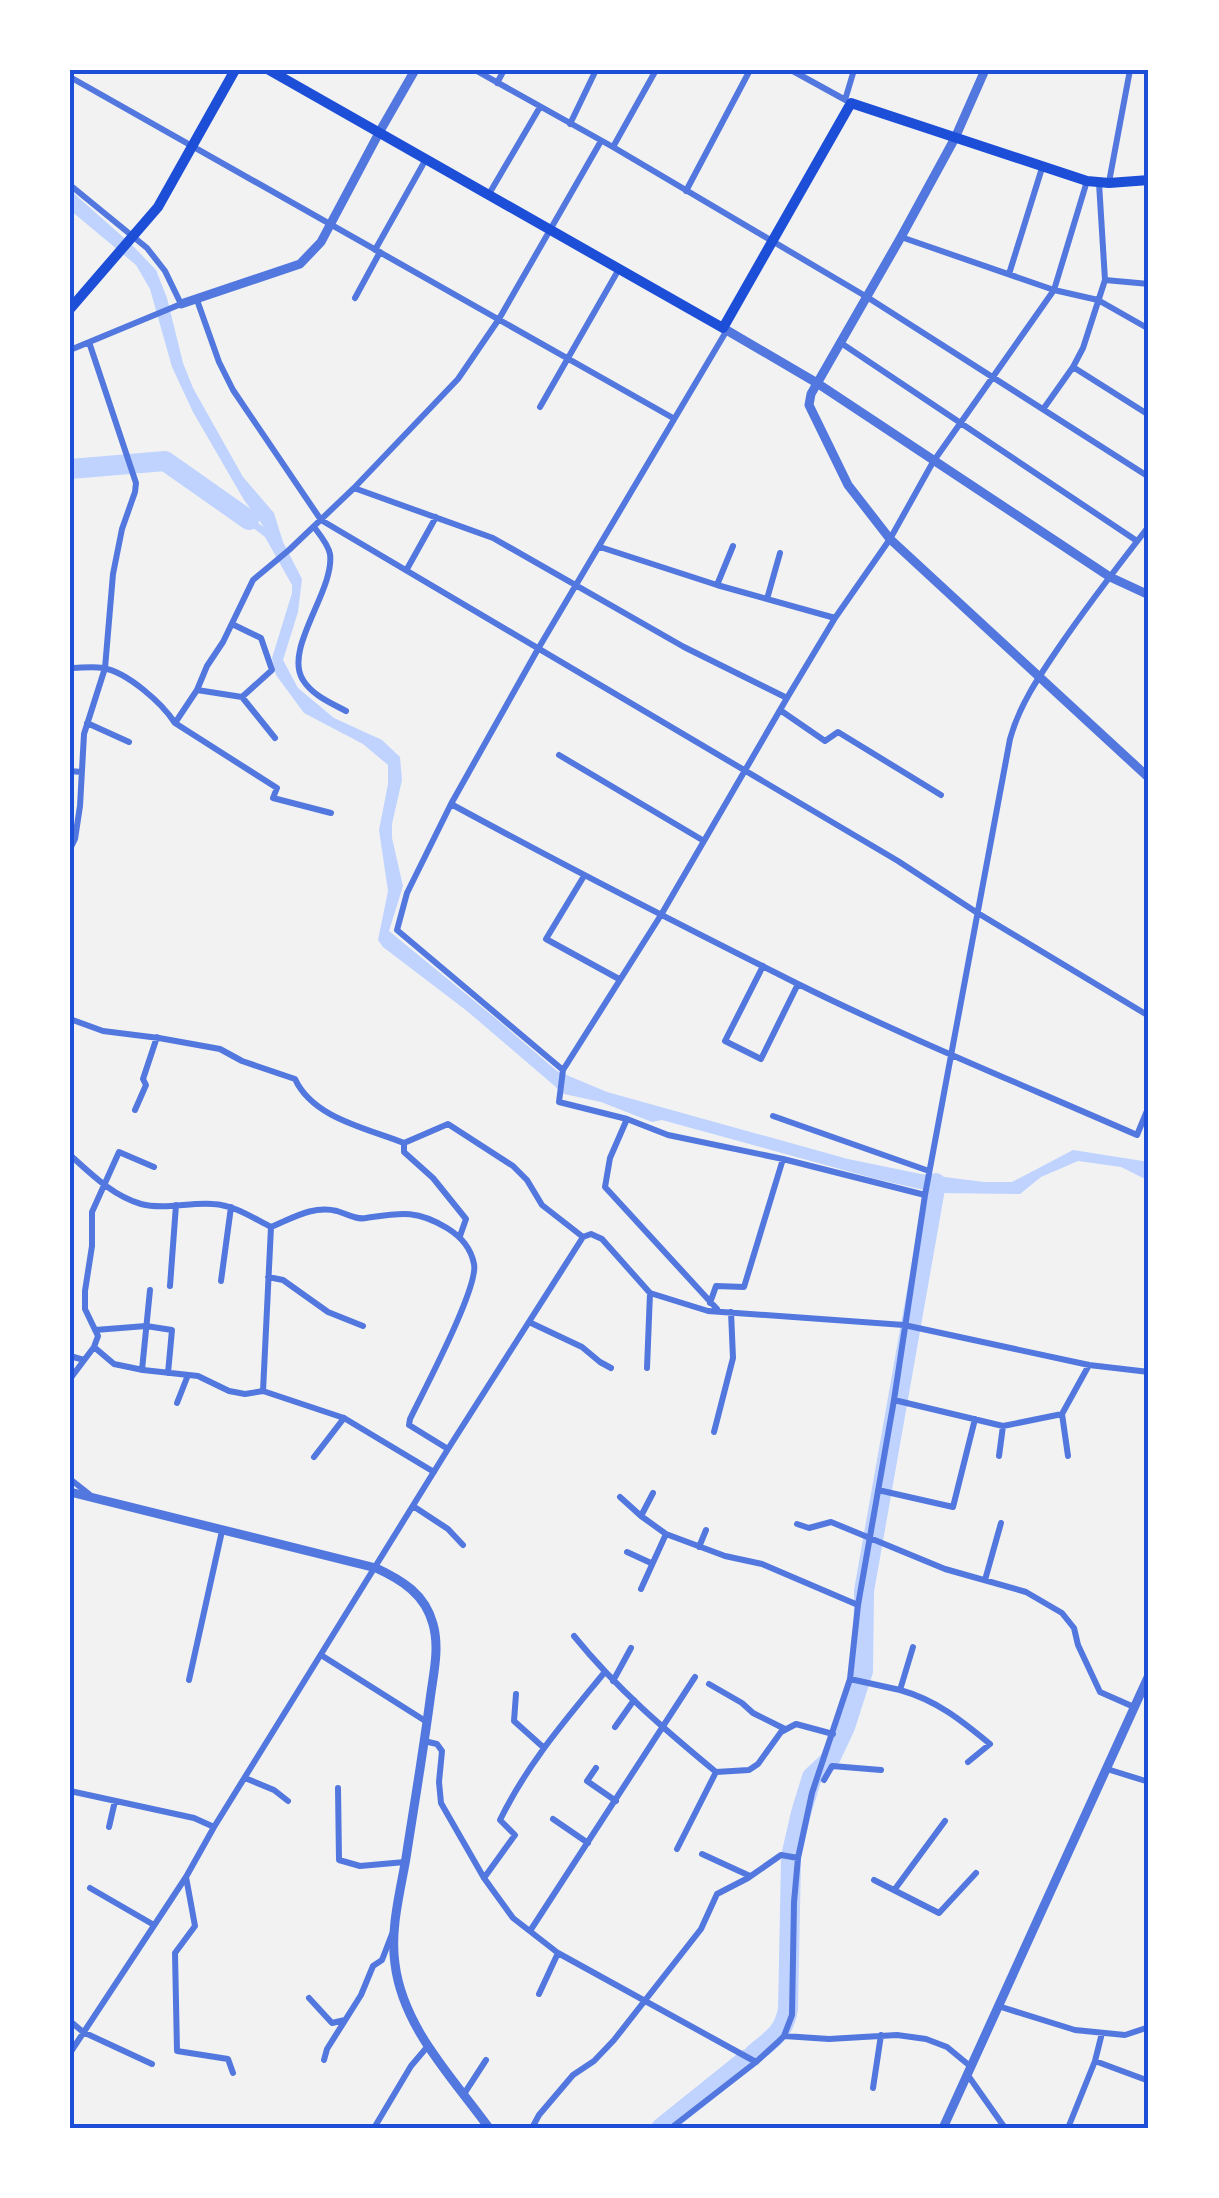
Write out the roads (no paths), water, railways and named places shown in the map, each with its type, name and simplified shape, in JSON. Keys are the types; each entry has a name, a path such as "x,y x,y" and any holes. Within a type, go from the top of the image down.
{"main road":[{"path":"70,309 158,207 235,70"},
{"path":"269,70 725,329 848,101 1042,168 1098,182 1149,180"}],"street":[{"path":"70,350 176,305 300,264 322,242 416,70"},
{"path":"475,70 867,297 1149,477"},
{"path":"496,83 504,70"},
{"path":"570,124 596,70"},
{"path":"613,148 656,70"},
{"path":"686,191 750,70"},
{"path":"791,70 848,101 854,70"},
{"path":"985,70 955,138 811,394 809,406 848,485 890,539 1149,778"},
{"path":"925,1195 668,1135 627,1119 559,1102 562,1070 661,915 787,698 890,539 933,462 1054,290 1098,182 1130,70"},
{"path":"70,91 73,78 673,418"},
{"path":"489,194 540,107"},
{"path":"175,723 223,642 253,580 354,488 458,379 500,319 601,141"},
{"path":"355,298 427,158"},
{"path":"1009,274 1042,168"},
{"path":"1044,408 1083,348 1106,280 1098,182"},
{"path":"70,185 147,248 165,271 176,305"},
{"path":"901,237 1054,290 1098,300 1149,329"},
{"path":"540,407 618,269"},
{"path":"1106,280 1149,284"},
{"path":"197,300 233,390 321,520 898,860 1149,1016"},
{"path":"562,1070 397,930 407,893 451,804 725,329 818,383 1110,577 1149,596"},
{"path":"70,849 75,839 87,724 105,668 113,574 136,483 89,342"},
{"path":"841,344 1137,542"},
{"path":"1073,367 1149,415"},
{"path":"354,488 492,538 684,647 787,698"},
{"path":"406,569 436,517"},
{"path":"822,1777 850,1679 858,1605 897,1400 929,1171 1010,738 1016,716 1040,676 1083,611 1149,526"},
{"path":"314,527 330,556 322,592 301,647 300,676 310,690 346,712"},
{"path":"716,585 733,546"},
{"path":"600,547 836,618"},
{"path":"766,600 780,553"},
{"path":"232,624 261,638 272,670 242,697"},
{"path":"70,668 105,668 120,674 166,710 175,723 277,788 273,798 332,813"},
{"path":"196,690 242,697 275,738"},
{"path":"780,710 825,741 838,732 941,796"},
{"path":"87,724 129,742"},
{"path":"560,756 704,841"},
{"path":"70,771 81,772"},
{"path":"451,804 798,984 950,1054 1137,1135 1148,1110"},
{"path":"584,876 546,939 619,979"},
{"path":"763,966 726,1041 761,1059 798,984"},
{"path":"70,1019 103,1031 220,1049 242,1061 295,1078 302,1093 323,1110 404,1143 448,1124 513,1166 542,1204 583,1238"},
{"path":"135,1110 158,1038"},
{"path":"774,1116 929,1171"},
{"path":"627,1119 610,1158 605,1187 718,1310"},
{"path":"404,1143 404,1152 433,1178 466,1219 460,1236"},
{"path":"70,1379 98,1336 85,1309 85,1290 92,1246 92,1212 103,1184 119,1152 154,1168"},
{"path":"710,1303 716,1286 744,1287 783,1160"},
{"path":"72,1161 140,1204 213,1204 271,1227 313,1209 333,1210 362,1220 400,1212 430,1218 460,1236 475,1266 471,1292 409,1425 448,1448"},
{"path":"170,1286 176,1204"},
{"path":"221,1280 231,1208"},
{"path":"264,1391 271,1227"},
{"path":"70,2052 186,1876 448,1448 583,1238 590,1234 602,1239 650,1293 708,1311 905,1326 1090,1365 1149,1372"},
{"path":"268,1277 283,1280 328,1312 364,1326"},
{"path":"142,1370 150,1290"},
{"path":"646,1368 650,1293"},
{"path":"714,1432 733,1358 732,1312"},
{"path":"529,1322 582,1347 611,1368"},
{"path":"96,1330 146,1326 172,1330 168,1373"},
{"path":"94,1347 114,1364 198,1376 228,1391 264,1391 344,1418 434,1472"},
{"path":"70,1356 84,1360"},
{"path":"1068,1456 1062,1414 1090,1365"},
{"path":"177,1403 188,1375"},
{"path":"897,1400 1003,1426 1062,1414"},
{"path":"314,1457 344,1418"},
{"path":"882,1490 953,1507 975,1419"},
{"path":"999,1456 1003,1426"},
{"path":"70,1478 94,1498"},
{"path":"70,1492 376,1568 403,1581 421,1598 433,1622 437,1644 394,1928 395,1966 408,2010 428,2045 489,2128"},
{"path":"642,1516 653,1493"},
{"path":"620,1496 666,1534 725,1556 762,1564 858,1605"},
{"path":"413,1506 448,1529 463,1545"},
{"path":"797,1524 809,1528 831,1522 945,1569 1026,1592 1062,1612 1074,1628 1100,1692 1134,1708"},
{"path":"985,1580 1002,1522"},
{"path":"700,1547 706,1530"},
{"path":"189,1680 222,1531"},
{"path":"642,1589 666,1534"},
{"path":"627,1552 651,1563"},
{"path":"574,1636 604,1674 716,1772 750,1770 781,1732 796,1724 834,1734"},
{"path":"900,1690 913,1647"},
{"path":"613,1681 631,1648"},
{"path":"321,1654 427,1722"},
{"path":"484,1878 515,1835 500,1820 518,1784 604,1674"},
{"path":"942,2128 1149,1674"},
{"path":"530,1931 694,1677"},
{"path":"850,1679 900,1690 942,1706 990,1744 968,1762"},
{"path":"709,1684 786,1729"},
{"path":"516,1694 514,1721 543,1748"},
{"path":"614,1727 634,1700"},
{"path":"424,1742 437,1744 442,1751 440,1803 484,1878 513,1918 558,1953 756,2062"},
{"path":"672,2128 784,2036 792,2015 798,1858 812,1793 832,1766 881,1770"},
{"path":"596,1768 587,1781 616,1801"},
{"path":"1107,1769 1149,1782"},
{"path":"677,1848 716,1772"},
{"path":"244,1778 274,1790 288,1801"},
{"path":"338,1788 338,1860 360,1866 405,1862"},
{"path":"70,1792 194,1818 214,1827"},
{"path":"109,1827 115,1801"},
{"path":"554,1819 588,1843"},
{"path":"895,1889 945,1821"},
{"path":"702,1854 751,1876"},
{"path":"532,2128 572,2074 594,2061 644,2002 701,1929 716,1894 782,1856 798,1858"},
{"path":"874,1880 939,1914 976,1873"},
{"path":"186,1876 195,1926 175,1953 176,2051 228,2059 233,2073"},
{"path":"90,1888 154,1925"},
{"path":"324,2060 373,1966 382,1960 394,1928"},
{"path":"539,1994 558,1953"},
{"path":"310,1998 332,2023 347,2019"},
{"path":"998,2006 1074,2030 1125,2036 1149,2027"},
{"path":"70,2021 82,2032 152,2064"},
{"path":"1068,2128 1102,2033"},
{"path":"784,2036 828,2039 881,2035 926,2039 947,2047 968,2070 1005,2128"},
{"path":"873,2088 881,2035"},
{"path":"374,2128 428,2045"},
{"path":"464,2094 486,2060"},
{"path":"1095,2061 1149,2081"}],"water":[{"path":"70,190 156,270 193,388 243,477 274,513 283,542 302,579 298,612 283,660 298,688 334,718 382,740 400,757 402,780 392,838 403,886 389,931 557,1071 607,1092 848,1159 921,1174 1012,1182 1073,1150 1149,1162 1149,1181 1121,1167 1078,1161 1041,1177 1020,1194 937,1193 662,1120 652,1122 601,1102 564,1094 467,1011 383,947 378,940 388,891 379,830 388,765 363,744 304,713 276,675 272,658 292,585 265,537 227,508 229,504 264,527 193,412 172,367 150,289 136,265 70,210"}],"waterway":[{"path":"70,469 165,461 249,520"},
{"path":"792,1852 812,1777 829,1761 863,1671 864,1591 936,1183"},
{"path":"754,2054 780,2030 788,2009 791,1860"},
{"path":"661,2128 747,2059"}]}
